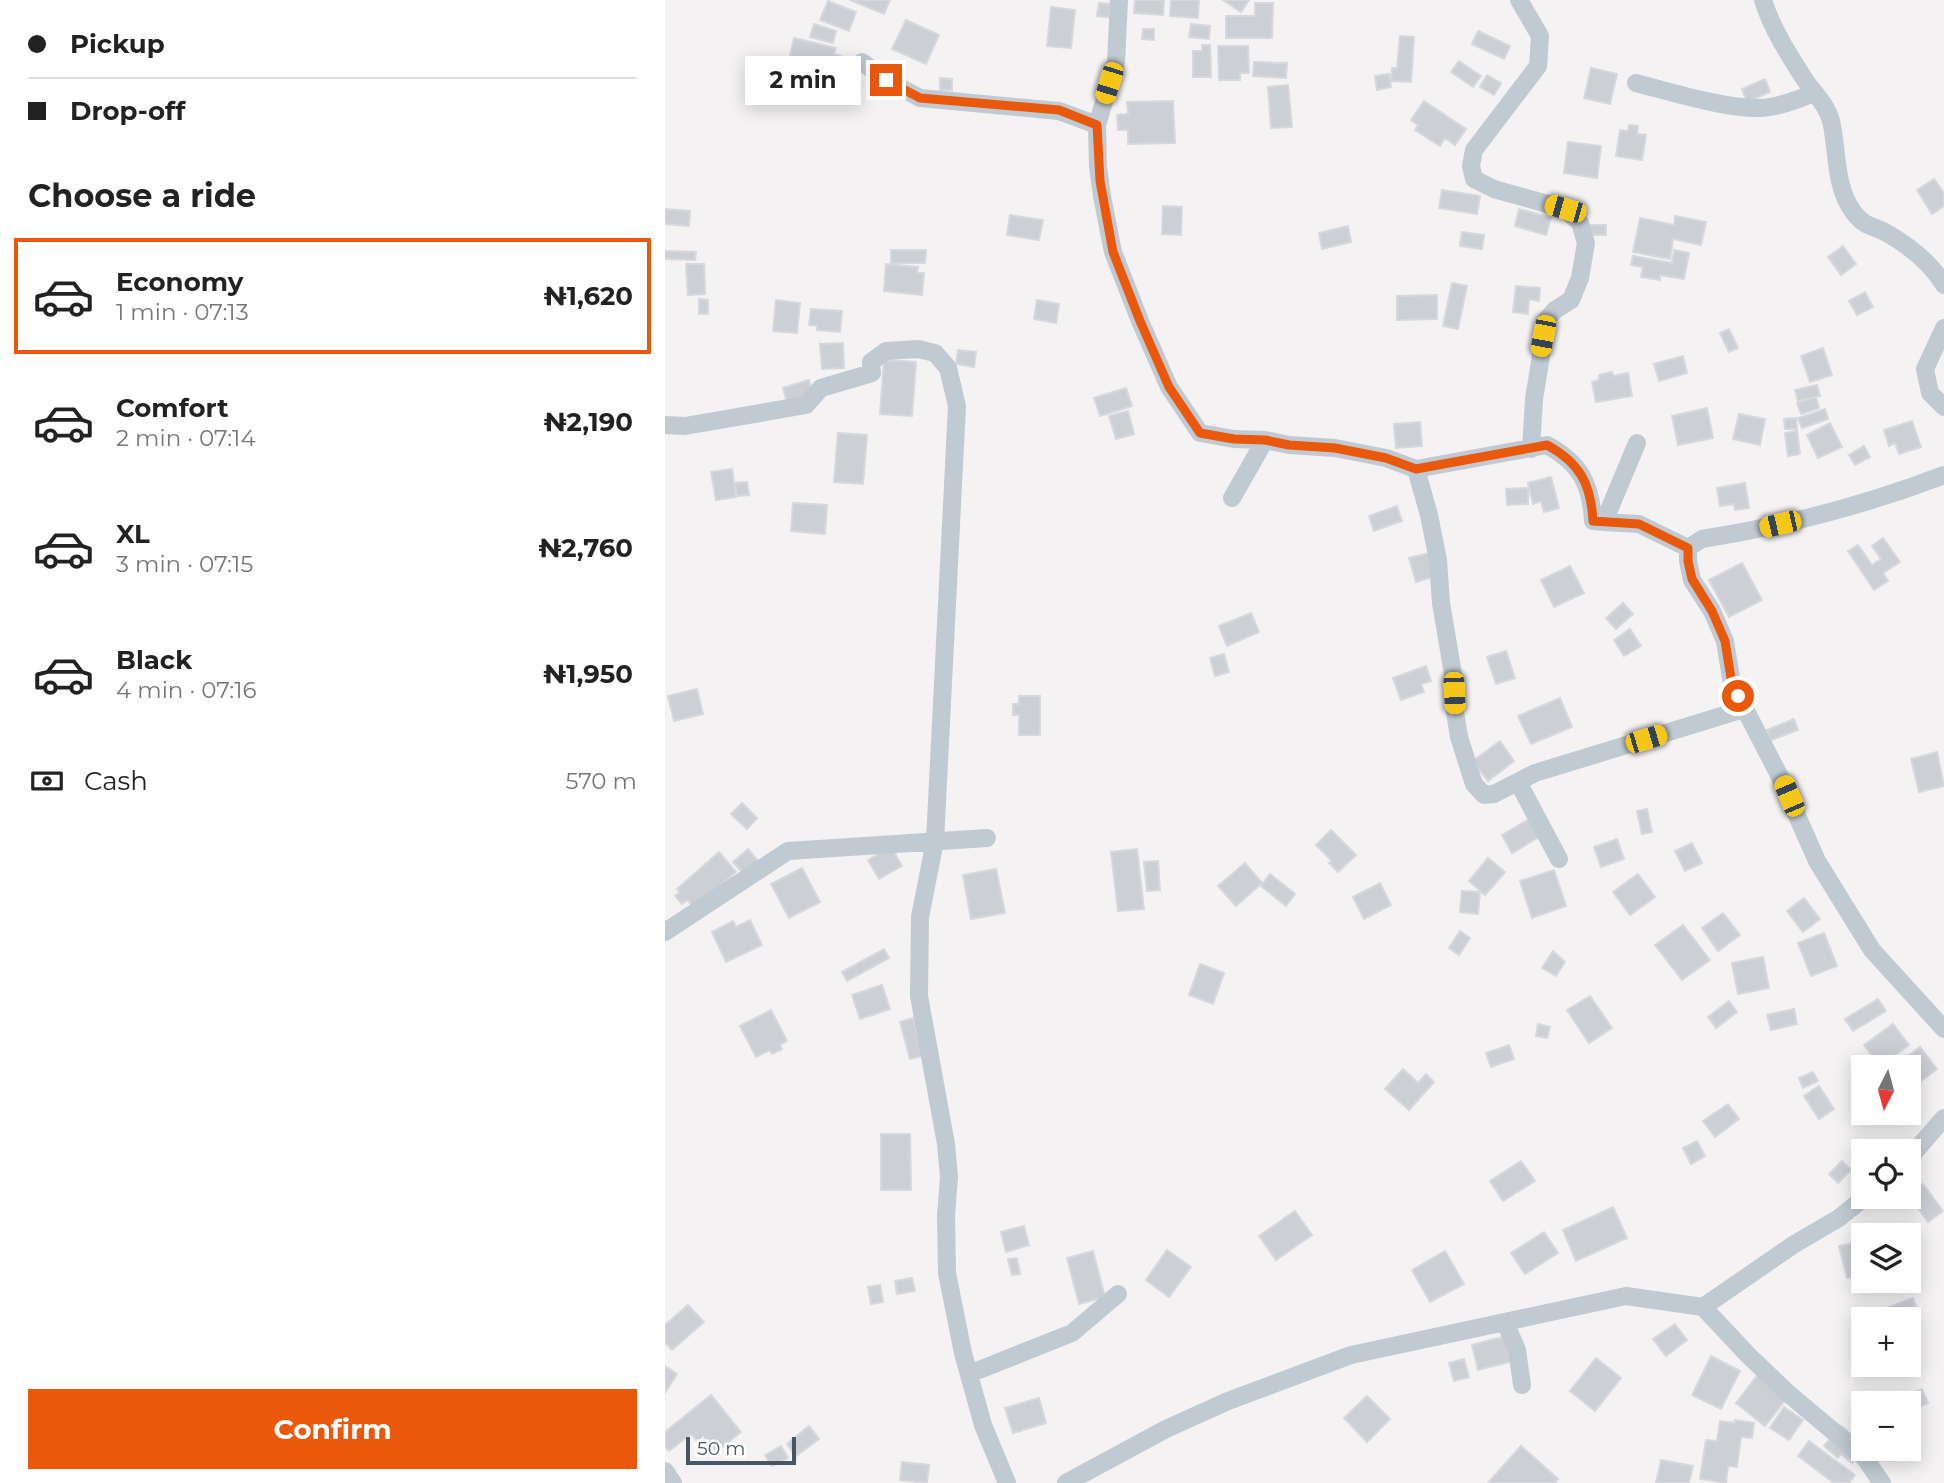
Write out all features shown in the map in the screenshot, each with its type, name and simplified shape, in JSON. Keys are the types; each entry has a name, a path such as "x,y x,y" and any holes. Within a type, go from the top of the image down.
{"street":[{"path":"1119,0 1116,62 1097,125 1099,177 1113,252 1169,387 1200,433 1234,439 1335,448 1386,458 1416,469 1547,445 1560,452 1581,474 1592,498 1593,521 1639,524 1688,548"},
{"path":"1519,0 1540,36 1538,66 1473,150 1471,166 1474,178 1494,189 1565,209 1580,223 1586,243 1580,278 1571,300 1547,319 1534,399 1531,449"},
{"path":"1763,0 1787,52 1823,103 1831,120 1834,153 1842,187 1852,211 1865,225 1883,231 1908,247 1935,271 1944,285"},
{"path":"862,62 886,80 920,98 1059,110 1097,125"},
{"path":"1636,83 1690,97 1761,108 1792,102 1814,93"},
{"path":"1944,328 1925,369 1930,393 1944,407"},
{"path":"665,425 685,426 806,405 821,388 872,373 871,362 886,352 918,349 935,353 947,368 957,406 935,841 920,917 919,996 946,1144 949,1177 946,1216 947,1273 963,1353 983,1424 1007,1483"},
{"path":"1232,498 1265,440"},
{"path":"1604,522 1637,443"},
{"path":"1416,469 1438,561 1441,603 1453,674 1455,712 1474,784 1484,795 1494,794 1535,773 1744,709"},
{"path":"1688,548 1702,539 1802,519 1895,493 1944,475"},
{"path":"1688,548 1692,579 1712,611 1725,641 1732,684 1779,775 1817,861 1872,950 1944,1029"},
{"path":"1518,782 1559,859"},
{"path":"668,927 788,851 987,838"},
{"path":"1921,1144 1944,1118"},
{"path":"1703,1307 1851,1208"},
{"path":"969,1374 1072,1333 1118,1294"},
{"path":"1070,1482 1166,1429 1351,1355 1626,1296 1703,1307 1790,1395 1864,1457 1882,1483"},
{"path":"1505,1322 1517,1350 1522,1385"},
{"path":"665,1471 673,1483"}],"building":[{"path":"850,0 890,0 884,14"},
{"path":"1135,0 1164,0 1163,15 1134,13"},
{"path":"1171,0 1199,0 1198,18 1170,16"},
{"path":"1223,0 1249,0 1241,12"},
{"path":"828,1 856,12 849,31 820,20"},
{"path":"1099,3 1111,4 1109,17 1097,16"},
{"path":"1255,3 1273,3 1272,38 1226,38 1226,16 1255,16"},
{"path":"1051,7 1075,10 1071,48 1047,46"},
{"path":"906,20 939,35 926,64 892,49"},
{"path":"814,24 836,31 833,43 810,37"},
{"path":"1191,24 1210,26 1209,39 1189,37"},
{"path":"1143,29 1154,29 1154,40 1142,39"},
{"path":"1478,31 1510,46 1504,59 1472,44"},
{"path":"1400,36 1414,37 1411,82 1391,81 1392,68 1397,68"},
{"path":"794,38 836,48 834,54 843,57 841,67 835,66 833,72 789,61"},
{"path":"1202,45 1210,45 1211,77 1193,77 1193,51 1202,51"},
{"path":"1218,46 1248,46 1249,73 1240,73 1240,80 1219,80"},
{"path":"1459,61 1481,76 1473,87 1451,72"},
{"path":"1254,62 1287,63 1286,78 1253,76"},
{"path":"1591,68 1617,74 1610,104 1584,98"},
{"path":"1389,74 1391,87 1377,90 1375,76"},
{"path":"1487,75 1501,83 1494,95 1480,87"},
{"path":"940,78 952,79 952,90 940,90"},
{"path":"1765,79 1770,92 1747,102 1742,89"},
{"path":"1288,85 1292,127 1271,128 1268,87"},
{"path":"1173,101 1175,143 1128,144 1128,130 1118,130 1117,115 1128,114 1127,102"},
{"path":"1424,101 1466,129 1455,145 1445,138 1440,146 1415,130 1418,125 1411,120"},
{"path":"1629,125 1638,126 1637,134 1646,135 1642,160 1616,156 1620,130 1628,131"},
{"path":"1568,142 1601,146 1597,178 1564,173"},
{"path":"1934,179 1944,193 1944,206 1932,214 1917,190"},
{"path":"1442,190 1480,196 1477,214 1439,208"},
{"path":"1163,206 1182,207 1181,235 1162,234"},
{"path":"665,209 690,211 689,226 665,224"},
{"path":"1519,209 1551,218 1546,235 1515,226"},
{"path":"1010,215 1043,220 1039,240 1007,235"},
{"path":"1675,216 1706,222 1701,245 1673,239 1670,259 1633,252 1640,218 1674,225"},
{"path":"1590,225 1606,225 1606,235 1590,235"},
{"path":"1348,226 1351,242 1322,249 1319,233"},
{"path":"1462,232 1484,235 1482,249 1460,246"},
{"path":"1843,246 1856,264 1841,275 1828,257"},
{"path":"891,250 926,250 925,263 891,263"},
{"path":"1674,250 1689,253 1684,279 1660,275 1660,280 1641,277 1643,267 1631,265 1633,256 1672,263"},
{"path":"665,251 696,252 695,260 665,259"},
{"path":"686,264 704,264 705,294 688,295"},
{"path":"886,264 918,267 917,273 924,273 922,295 884,291"},
{"path":"1452,283 1467,286 1458,329 1443,326"},
{"path":"1516,286 1540,288 1539,301 1529,299 1528,314 1513,312"},
{"path":"1865,292 1873,307 1857,315 1849,301"},
{"path":"1437,295 1437,319 1397,320 1397,296"},
{"path":"699,299 708,300 708,314 699,314"},
{"path":"776,300 800,303 797,333 773,331"},
{"path":"1037,300 1059,304 1056,323 1034,319"},
{"path":"811,309 842,311 840,332 817,330 817,326 809,325"},
{"path":"1729,329 1738,348 1729,352 1720,333"},
{"path":"843,343 844,368 822,369 820,344"},
{"path":"1823,348 1832,375 1810,382 1801,356"},
{"path":"958,350 976,352 974,367 956,364"},
{"path":"1683,356 1687,373 1659,381 1654,364"},
{"path":"884,360 916,362 912,416 880,414"},
{"path":"1612,372 1613,376 1628,373 1632,396 1596,402 1592,382 1599,380 1599,375"},
{"path":"809,380 813,394 787,402 783,388"},
{"path":"1817,385 1820,396 1798,401 1795,390"},
{"path":"1126,388 1132,406 1100,416 1094,398"},
{"path":"1816,397 1819,408 1801,414 1797,403"},
{"path":"1707,408 1713,438 1678,445 1672,416"},
{"path":"1825,409 1828,419 1802,428 1798,418"},
{"path":"1128,411 1134,434 1116,439 1109,416"},
{"path":"1739,414 1765,419 1760,445 1733,439"},
{"path":"1796,418 1797,429 1785,429 1784,419"},
{"path":"1912,421 1921,447 1899,454 1895,443 1889,446 1884,430"},
{"path":"1420,422 1422,446 1396,448 1394,424"},
{"path":"1830,423 1842,447 1818,458 1807,435"},
{"path":"1797,431 1800,454 1788,456 1785,433"},
{"path":"838,433 867,435 863,484 834,482"},
{"path":"1864,446 1870,457 1855,465 1849,455"},
{"path":"732,469 736,497 716,500 711,472"},
{"path":"1551,477 1559,508 1544,512 1541,501 1533,504 1528,483"},
{"path":"747,482 749,495 737,496 735,483"},
{"path":"1745,483 1749,508 1735,510 1734,504 1720,506 1717,488"},
{"path":"1528,488 1528,504 1507,505 1506,489"},
{"path":"793,503 827,505 825,534 791,531"},
{"path":"1397,506 1402,521 1374,531 1369,516"},
{"path":"1883,538 1900,562 1883,573 1888,581 1874,590 1848,551 1858,545 1872,565 1881,559 1872,546"},
{"path":"1430,553 1436,576 1416,582 1409,558"},
{"path":"1742,563 1762,600 1729,617 1709,580"},
{"path":"1570,566 1584,593 1554,607 1541,580"},
{"path":"1623,603 1633,614 1616,629 1606,618"},
{"path":"1251,613 1259,632 1227,646 1219,626"},
{"path":"1630,629 1641,646 1624,656 1614,640"},
{"path":"1506,651 1515,678 1496,684 1487,657"},
{"path":"1224,654 1229,672 1215,676 1210,658"},
{"path":"1426,666 1431,681 1421,684 1424,692 1401,700 1393,678"},
{"path":"697,689 703,714 674,721 668,696"},
{"path":"1019,696 1040,696 1040,735 1019,735 1019,715 1013,715 1013,704 1019,704"},
{"path":"1560,698 1572,727 1531,744 1518,716"},
{"path":"1794,719 1798,730 1771,740 1767,730"},
{"path":"1500,741 1514,761 1488,781 1473,761"},
{"path":"1937,752 1944,786 1919,792 1911,759"},
{"path":"742,803 757,818 747,829 731,814"},
{"path":"1647,809 1652,832 1642,834 1637,811"},
{"path":"1531,818 1541,836 1512,853 1502,835"},
{"path":"1331,830 1356,855 1338,872 1329,863 1332,861 1316,845"},
{"path":"1617,839 1624,859 1601,867 1594,847"},
{"path":"1692,843 1702,863 1685,871 1675,851"},
{"path":"891,847 902,866 879,879 868,860"},
{"path":"748,849 758,861 744,874 733,862"},
{"path":"1137,849 1144,909 1118,911 1111,852"},
{"path":"719,852 736,872 695,908 687,900 682,904 675,896 680,892 677,889"},
{"path":"1488,858 1505,872 1485,895 1469,881"},
{"path":"1158,861 1160,890 1147,891 1144,862"},
{"path":"1245,863 1262,883 1236,906 1218,886"},
{"path":"802,868 820,902 789,918 771,884"},
{"path":"996,869 1005,913 971,919 963,875"},
{"path":"1554,870 1566,906 1532,918 1520,881"},
{"path":"1270,874 1295,894 1286,906 1261,886"},
{"path":"1638,874 1655,897 1630,915 1613,892"},
{"path":"1380,883 1391,905 1364,919 1353,897"},
{"path":"1462,891 1480,892 1478,914 1460,912"},
{"path":"1804,898 1820,919 1803,932 1787,911"},
{"path":"1723,913 1740,935 1718,951 1702,928"},
{"path":"750,920 762,945 726,962 712,932 733,921 736,927"},
{"path":"1683,925 1710,960 1682,980 1655,945"},
{"path":"1460,931 1470,938 1459,955 1449,948"},
{"path":"1824,933 1837,966 1811,976 1798,943"},
{"path":"884,949 889,958 847,981 842,972"},
{"path":"1553,951 1565,962 1556,976 1542,968"},
{"path":"1763,957 1769,988 1738,994 1732,963"},
{"path":"1200,964 1224,973 1213,1004 1189,995"},
{"path":"882,985 890,1009 860,1019 852,995"},
{"path":"1590,996 1612,1028 1589,1043 1567,1010"},
{"path":"1878,999 1886,1011 1853,1031 1845,1019"},
{"path":"1729,1001 1737,1012 1716,1028 1708,1017"},
{"path":"1794,1009 1797,1024 1771,1030 1767,1015"},
{"path":"771,1010 787,1041 780,1045 782,1049 772,1054 770,1050 756,1057 740,1026"},
{"path":"913,1018 922,1056 910,1059 900,1022"},
{"path":"1538,1024 1550,1027 1547,1038 1536,1036"},
{"path":"1893,1024 1909,1045 1895,1055 1872,1055 1864,1045"},
{"path":"1509,1045 1514,1059 1491,1067 1486,1053"},
{"path":"1920,1047 1937,1069 1921,1081 1921,1055 1910,1055"},
{"path":"1403,1069 1418,1083 1426,1074 1434,1082 1409,1110 1385,1089"},
{"path":"1813,1072 1818,1081 1803,1088 1799,1078"},
{"path":"1819,1086 1834,1109 1819,1119 1804,1096"},
{"path":"1728,1104 1739,1119 1715,1137 1703,1121"},
{"path":"881,1134 910,1134 911,1190 881,1190"},
{"path":"1697,1141 1705,1156 1691,1164 1683,1148"},
{"path":"1521,1161 1535,1181 1503,1201 1490,1181"},
{"path":"1842,1161 1851,1170 1838,1183 1829,1174"},
{"path":"1923,1184 1943,1211 1928,1222 1918,1209 1921,1209"},
{"path":"1613,1207 1627,1238 1576,1261 1563,1230"},
{"path":"1295,1211 1312,1235 1276,1260 1259,1236"},
{"path":"1024,1226 1029,1245 1006,1252 1001,1232"},
{"path":"1544,1232 1558,1253 1525,1274 1511,1253"},
{"path":"1851,1244 1851,1277 1847,1278 1839,1246"},
{"path":"1167,1250 1191,1267 1169,1297 1146,1280"},
{"path":"1093,1251 1105,1297 1079,1304 1067,1258"},
{"path":"1445,1251 1464,1284 1430,1302 1412,1270"},
{"path":"1017,1258 1020,1274 1012,1275 1008,1259"},
{"path":"912,1278 915,1291 897,1294 895,1281"},
{"path":"880,1285 883,1302 871,1304 868,1287"},
{"path":"1913,1298 1916,1307 1889,1307"},
{"path":"688,1305 704,1322 672,1350 665,1343 665,1325"},
{"path":"1675,1324 1687,1340 1666,1356 1653,1339"},
{"path":"1506,1336 1513,1361 1478,1370 1472,1345"},
{"path":"1711,1356 1740,1371 1721,1409 1692,1395"},
{"path":"1596,1358 1621,1378 1595,1411 1570,1391"},
{"path":"1464,1359 1469,1377 1454,1381 1449,1363"},
{"path":"665,1366 677,1374 665,1393"},
{"path":"1760,1372 1790,1394 1765,1426 1736,1403"},
{"path":"1922,1389 1928,1403 1921,1406 1921,1391 1917,1391"},
{"path":"711,1395 741,1432 717,1451 706,1438 699,1443 691,1434 669,1451 665,1447 665,1432"},
{"path":"1367,1396 1390,1419 1367,1442 1344,1418"},
{"path":"1039,1398 1046,1423 1013,1433 1005,1408"},
{"path":"1784,1407 1803,1420 1789,1440 1770,1428"},
{"path":"1735,1420 1754,1423 1752,1438 1741,1437 1737,1467 1728,1466 1726,1483 1700,1479 1706,1440 1717,1441 1720,1421 1735,1423"},
{"path":"809,1426 819,1439 796,1456 787,1444"},
{"path":"1841,1426 1851,1434 1851,1461 1854,1461 1852,1463 1841,1454 1838,1458 1824,1446"},
{"path":"1809,1441 1855,1475 1849,1483 1834,1483 1798,1456"},
{"path":"781,1446 788,1458 772,1466 765,1455"},
{"path":"1521,1446 1558,1479 1555,1483 1488,1483"},
{"path":"1661,1460 1693,1466 1689,1483 1656,1483"},
{"path":"902,1462 929,1465 927,1483 900,1480"}],"route":[{"path":"886,80 920,98 1059,110 1097,125 1098,167 1113,252 1169,387 1200,433 1234,439 1335,448 1386,458 1416,469 1547,445 1560,452 1581,474 1592,498 1593,521 1639,524 1688,548 1692,579 1712,611 1725,641 1732,684 1738,696"}]}
